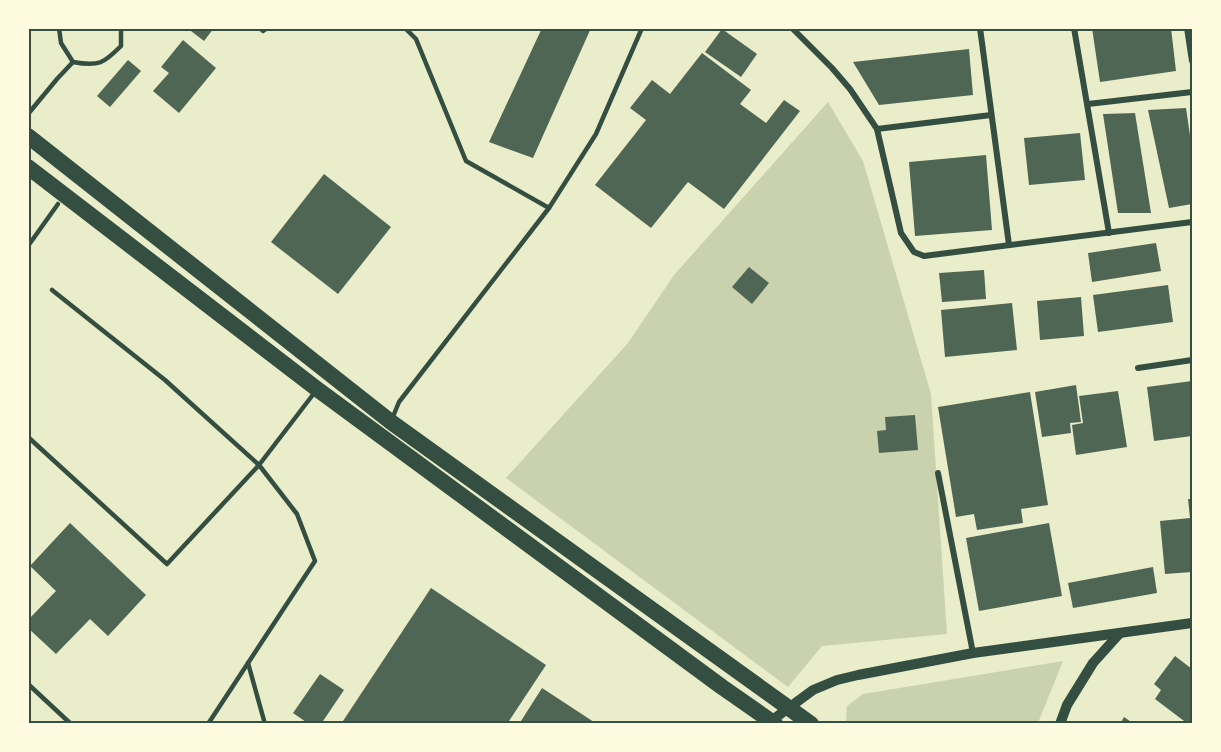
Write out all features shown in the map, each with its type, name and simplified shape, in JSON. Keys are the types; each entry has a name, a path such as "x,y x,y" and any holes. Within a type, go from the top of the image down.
{"highway":[{"path":"28,136 391,422 811,723"},
{"path":"28,167 317,389 722,687 773,722"}],"street":[{"path":"793,29 799,28"},
{"path":"980,28 1009,245"},
{"path":"1074,28 1109,233"},
{"path":"1187,28 1192,61"},
{"path":"793,29 850,89 877,129 901,233 914,252 924,256 1192,222"},
{"path":"1088,104 1192,92"},
{"path":"877,129 991,115"},
{"path":"1138,368 1192,360"},
{"path":"938,473 973,653"},
{"path":"773,722 813,690 837,680 973,653 1192,623"},
{"path":"1060,723 1067,705 1093,663 1120,633"}],"lane":[{"path":"59,28 61,43 74,62 88,65 106,61 122,45 121,28"},
{"path":"260,28 263,31 267,28"},
{"path":"405,28 416,39 466,161 549,208"},
{"path":"391,422 399,402 549,208 596,134 642,28"},
{"path":"28,114 74,62"},
{"path":"28,246 58,204"},
{"path":"52,290 165,380 259,465 297,514 315,561 208,723"},
{"path":"28,437 167,564 259,465 329,373"},
{"path":"248,662 265,723"},
{"path":"28,684 71,723"}],"green space":[{"path":"828,102 863,161 931,394 947,634 822,646 788,687 506,478 628,343 674,275"},
{"path":"1063,661 1038,723 846,723 847,706 863,694"}],"building":[{"path":"193,28 214,28 204,41 191,31"},
{"path":"542,28 591,28 533,158 489,142"},
{"path":"1092,28 1171,28 1176,71 1100,82"},
{"path":"722,29 757,54 741,77 705,52"},
{"path":"183,40 216,68 179,113 153,91 169,73 161,67"},
{"path":"969,49 973,95 879,105 853,62"},
{"path":"702,53 751,90 740,104 766,123 784,100 800,111 724,209 688,182 651,228 595,185 646,120 630,108 652,80 670,94"},
{"path":"128,60 141,71 110,107 97,96"},
{"path":"1186,108 1192,149 1192,204 1169,208 1148,110"},
{"path":"1135,113 1151,213 1118,213 1103,114"},
{"path":"1080,133 1085,180 1029,185 1024,138"},
{"path":"986,155 992,230 915,236 909,162"},
{"path":"324,174 391,227 338,294 271,242"},
{"path":"1156,243 1161,271 1092,282 1088,253"},
{"path":"749,267 769,283 752,304 732,287"},
{"path":"984,270 986,299 942,302 939,273"},
{"path":"1168,285 1173,322 1098,332 1093,295"},
{"path":"1081,297 1084,336 1040,340 1037,301"},
{"path":"1012,303 1017,350 945,357 941,310"},
{"path":"1192,381 1192,436 1154,441 1147,387"},
{"path":"1076,385 1081,422 1070,423 1071,433 1042,437 1035,392"},
{"path":"1118,391 1127,447 1076,455 1072,425 1083,423 1079,396"},
{"path":"1030,392 1048,505 1021,509 1023,523 977,530 974,514 956,517 938,407"},
{"path":"915,415 918,450 879,453 877,431 886,430 885,417"},
{"path":"1188,499 1192,499 1192,572 1165,574 1160,521 1190,518"},
{"path":"70,523 146,595 108,636 90,619 56,654 28,628 28,620 56,591 30,566"},
{"path":"1049,523 1062,596 979,611 966,538"},
{"path":"1153,567 1157,593 1073,608 1068,583"},
{"path":"431,588 546,665 507,724 341,724"},
{"path":"1175,656 1192,669 1192,724 1188,724 1155,699 1161,690 1154,684"},
{"path":"320,674 344,690 321,724 309,724 293,713"},
{"path":"542,688 597,724 524,724 521,721"},
{"path":"1124,717 1134,724 1120,724"}]}
